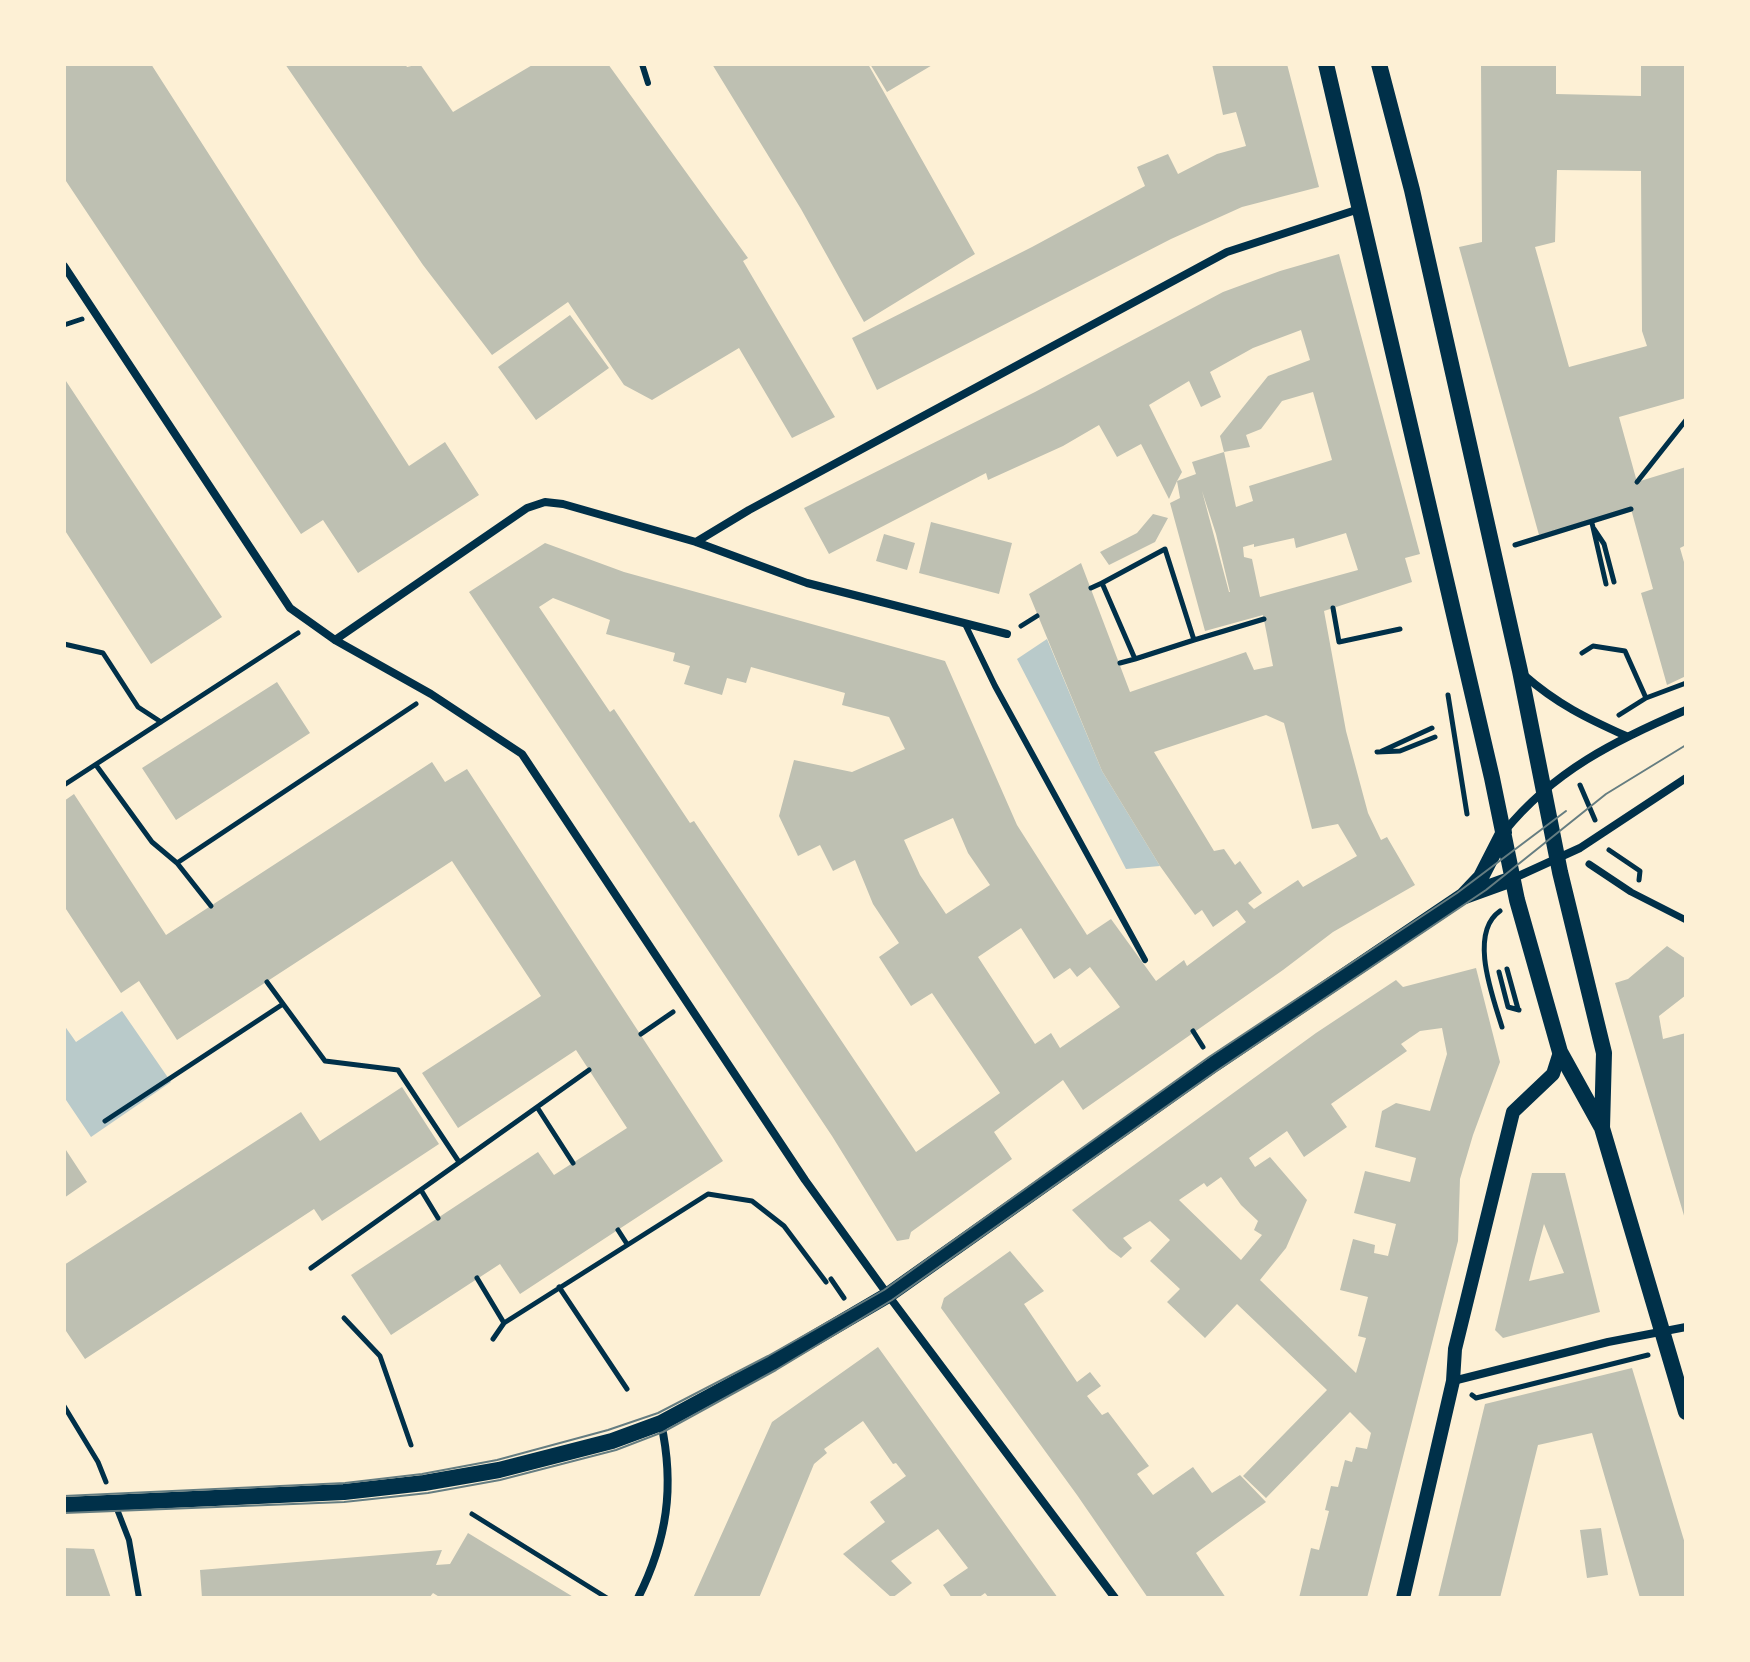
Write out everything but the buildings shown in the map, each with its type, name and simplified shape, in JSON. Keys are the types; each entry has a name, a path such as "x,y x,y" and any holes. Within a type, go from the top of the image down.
{"main road":[{"path":"1326,64 1504,832 1512,879 1560,1052 1602,1128 1686,1412"},
{"path":"1379,64 1412,190 1520,671 1558,859 1604,1053 1602,1128"},
{"path":"64,1505 344,1492 424,1483 499,1470 612,1441 661,1423 888,1295 1214,1064 1463,896 1481,877 1504,832"},
{"path":"1463,896 1512,879"}],"street":[{"path":"696,542 749,510 1227,252 1359,209"},
{"path":"64,266 290,608 335,640 431,694 522,754 805,1180 1115,1598"},
{"path":"335,640 527,508 545,502 563,504 696,542 807,583 1007,634"},
{"path":"1520,671 1552,699 1578,715 1626,736"},
{"path":"1504,832 1525,807 1589,756 1686,710"},
{"path":"1512,879 1558,859 1601,835 1686,778"},
{"path":"1589,864 1631,892 1685,919"},
{"path":"1403,1598 1453,1381 1455,1349 1513,1112 1553,1074 1560,1052"},
{"path":"1453,1381 1608,1342 1665,1340 1686,1327"},
{"path":"638,1598 652,1571 664,1535 668,1454 661,1423"}],"lane":[{"path":"642,64 648,83"},
{"path":"965,624 995,686 1145,960"},
{"path":"115,1504 129,1540 139,1598"}],"path":[{"path":"1637,482 1686,420"},
{"path":"1515,545 1592,526 1631,509"},
{"path":"1592,526 1604,544 1614,582"},
{"path":"1592,526 1606,584"},
{"path":"1091,588 1165,549 1194,640"},
{"path":"1102,583 1135,659"},
{"path":"1333,608 1339,642 1400,629"},
{"path":"1120,663 1264,619"},
{"path":"64,785 311,624"},
{"path":"64,644 103,653 138,707 161,722"},
{"path":"1582,653 1593,646 1625,651 1646,698 1686,683"},
{"path":"177,863 431,694"},
{"path":"1432,728 1379,752 1400,751 1435,737"},
{"path":"96,765 152,842 177,863 211,906"},
{"path":"1573,768 1607,849 1640,871 1639,881"},
{"path":"1495,914 1483,947 1487,976 1502,1027"},
{"path":"1499,972 1508,1007 1519,1010 1507,969"},
{"path":"267,982 325,1061 398,1070 459,1162"},
{"path":"641,1034 687,1002"},
{"path":"105,1121 283,1004"},
{"path":"311,1268 589,1070"},
{"path":"537,1107 573,1163"},
{"path":"421,1190 438,1218"},
{"path":"493,1339 504,1323 708,1194 752,1201 784,1226 826,1282"},
{"path":"618,1230 627,1244"},
{"path":"477,1278 504,1323"},
{"path":"559,1287 627,1389"},
{"path":"344,1318 380,1356 411,1445"},
{"path":"1476,1398 1634,1360 1665,1340"},
{"path":"64,1406 98,1462 115,1504"},
{"path":"472,1514 607,1598"}],"shaded area":[{"path":"1047,639 1102,771 1160,866 1126,869 1017,659"},
{"path":"122,1011 171,1082 91,1137 64,1097 64,1025 76,1042"}],"tram line":[{"path":"64,1513 344,1502 428,1493 500,1480 616,1450 663,1432 776,1370 892,1300 1218,1070 1486,890 1606,794 1686,745"},
{"path":"64,1496 345,1483 422,1474 497,1460 658,1413 768,1356 884,1290 1209,1057 1457,893 1566,811"}]}
